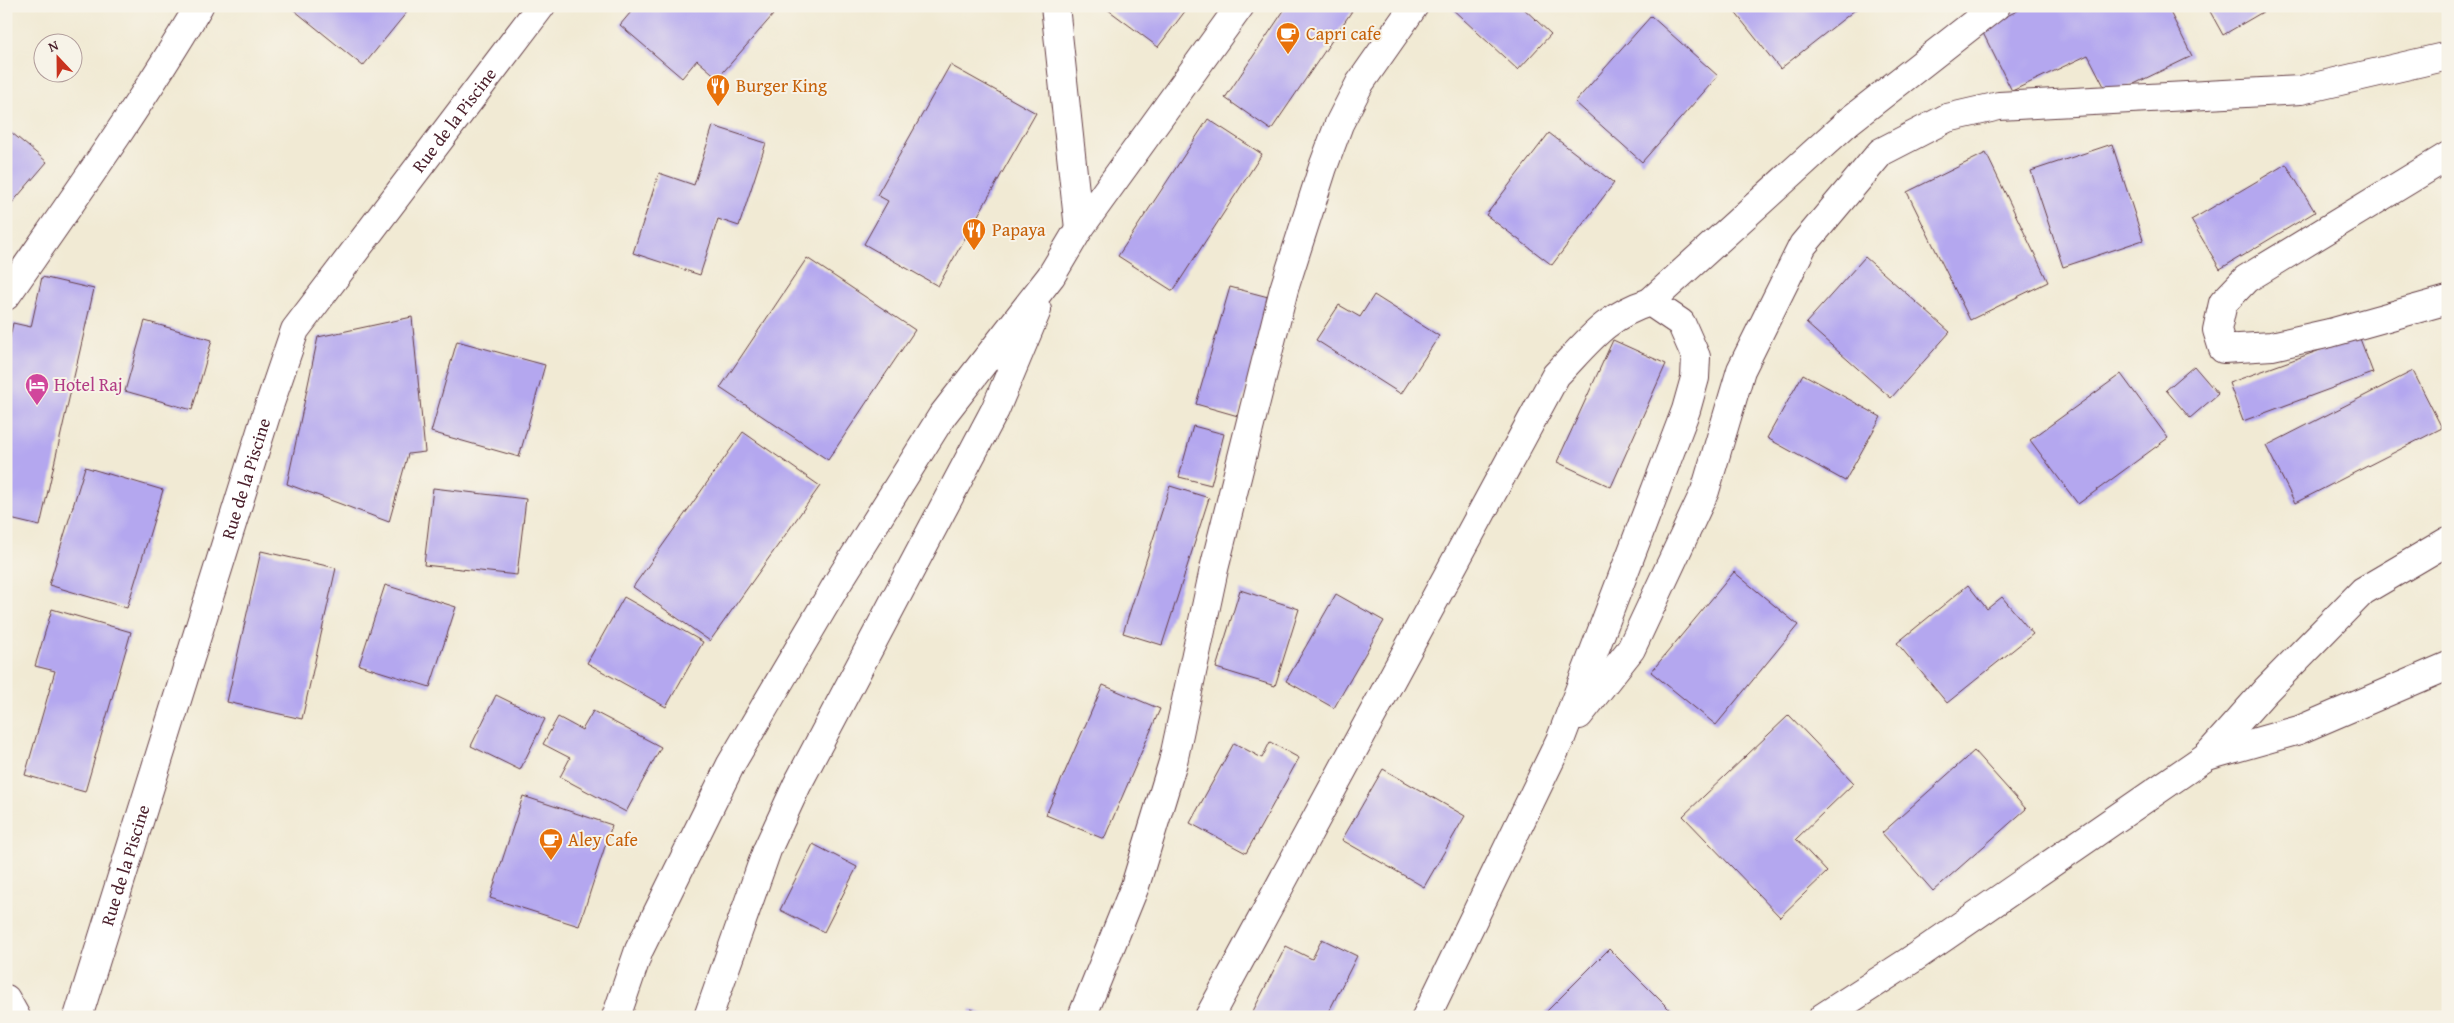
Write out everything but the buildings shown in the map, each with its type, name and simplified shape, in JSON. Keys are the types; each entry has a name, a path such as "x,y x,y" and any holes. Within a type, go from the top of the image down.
{"street":[{"path":"6,296 81,189 177,44 199,6"},
{"name":"Rue de la Piscine","path":"78,1017 263,424 295,330 540,6"},
{"path":"1055,6 1079,229"},
{"path":"616,1017 639,950 736,755 837,584 942,416 1051,276 1079,229 1240,6"},
{"path":"1082,1017 1135,886 1173,762 1214,569 1284,289 1324,167 1339,124 1360,82 1414,6"},
{"path":"1209,1017 1556,375 1600,328 1626,310 1650,302 1849,121 1996,6"},
{"path":"1562,738 1631,649 1705,491 1741,370 1803,246 1881,152 1947,118 1999,106 2301,90 2448,56"},
{"path":"2448,156 2246,279 2223,303 2217,330 2223,349 2272,346 2448,300"},
{"path":"708,1017 768,850 797,785 995,410 1051,276"},
{"path":"1426,1017 1562,738 1686,410 1695,378 1696,357 1681,323 1650,302"},
{"path":"1823,1017 1911,960 2207,756 2266,690 2363,591 2448,541"},
{"path":"2207,756 2299,730 2448,666"},
{"path":"6,999 16,1017"}],"place":[{"name":"Capri cafe","path":"1288,55"},
{"name":"Burger King","path":"718,107"},
{"name":"Papaya","path":"974,251"},
{"name":"Hotel Raj","path":"37,406"},
{"name":"Aley Cafe","path":"551,861"}]}
